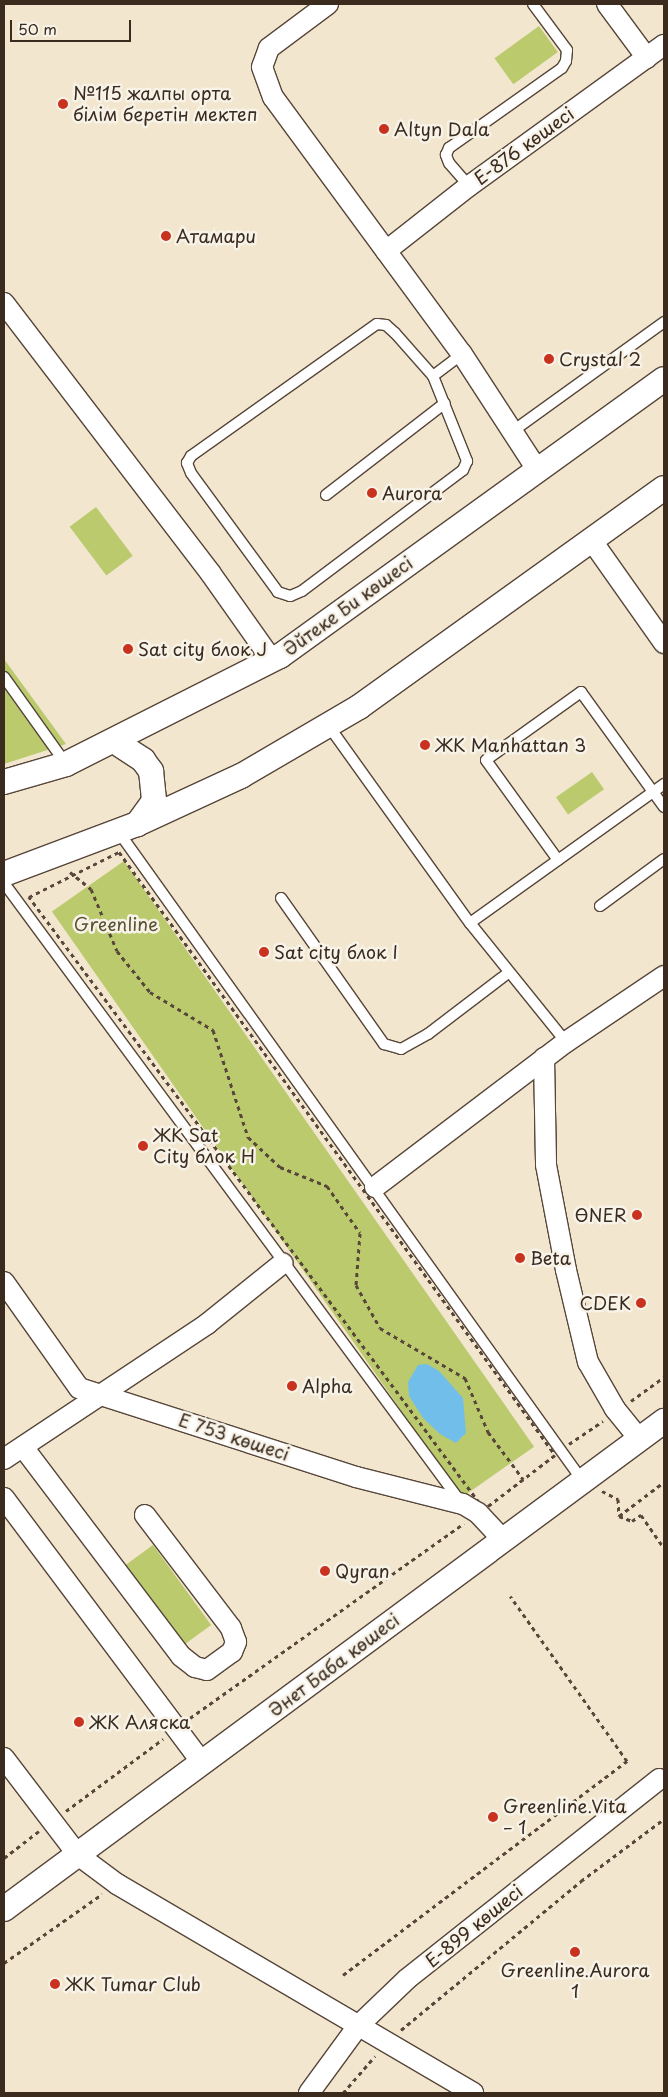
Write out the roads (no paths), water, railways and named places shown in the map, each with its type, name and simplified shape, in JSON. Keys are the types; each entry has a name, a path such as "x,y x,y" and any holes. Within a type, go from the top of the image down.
{"street":[{"path":"328,4 269,48 262,67 273,97 462,354 538,471"},
{"path":"607,4 647,58"},
{"name":"Е-876 көшесі","path":"386,251 468,186 664,45"},
{"path":"4,303 211,574 272,660"},
{"name":"Әйтеке Би көшесі","path":"4,782 66,764 272,660 664,379"},
{"path":"4,874 128,828 241,776 359,707 664,488"},
{"path":"592,541 664,643"},
{"path":"114,741 143,760 151,770 154,801 128,828"},
{"path":"375,1187 544,1058 664,976"},
{"path":"544,1058 546,1165 566,1270 588,1362 615,1409 639,1439"},
{"path":"4,1460 207,1324 283,1263"},
{"name":"Е 753 көшесі","path":"4,1282 79,1388 356,1477 475,1509"},
{"name":"Әнет Баба көшесі","path":"4,1909 664,1420"},
{"path":"23,1447 181,1656 194,1667 207,1670 232,1652 236,1642 231,1628 145,1515"},
{"path":"4,1498 202,1763"},
{"path":"475,1509 502,1539"},
{"path":"4,1758 78,1855 117,1884 473,2093"},
{"name":"Е-899 көшесі","path":"308,2093 358,2026 407,1979 659,1779"}],"lane":[{"path":"468,186 449,163 446,155 449,148 562,68 566,61 568,50 533,4"},
{"path":"513,431 664,322"},
{"path":"377,324 386,325 395,332 433,376 466,453 464,470 302,591 290,596 278,592 191,473 187,463 191,456 377,324"},
{"path":"433,376 462,354"},
{"path":"326,495 444,403"},
{"path":"4,677 66,764"},
{"path":"558,860 486,760 580,692 664,806"},
{"path":"328,725 470,923 508,973 566,1042"},
{"path":"470,923 664,784"},
{"path":"128,828 375,1187 582,1480"},
{"path":"600,906 664,859"},
{"path":"4,883 283,1263 475,1509"},
{"path":"281,898 384,1044 401,1048 428,1034 508,973"}],"water":[{"path":"427,1364 439,1371 463,1398 466,1433 456,1443 440,1434 423,1418 409,1396 408,1382 418,1365"}],"place":[{"name":"№115 жалпы орта білім беретін мектеп","path":"63,104"},
{"name":"Altyn Dala","path":"384,129"},
{"name":"Атамари","path":"166,236"},
{"name":"Crystal 2","path":"549,359"},
{"name":"Aurora","path":"372,493"},
{"name":"Sat city блок J","path":"128,649"},
{"name":"ЖК Manhattan 3","path":"425,745"},
{"name":"Sat city блок I","path":"264,952"},
{"name":"ЖК Sat City блок H","path":"143,1146"},
{"name":"ӨNER","path":"637,1215"},
{"name":"Beta","path":"520,1258"},
{"name":"CDEK","path":"641,1303"},
{"name":"Alpha","path":"292,1386"},
{"name":"Qyran","path":"325,1571"},
{"name":"ЖК Аляска","path":"79,1722"},
{"name":"Greenline.Vita – 1","path":"493,1817"},
{"name":"Greenline.Aurora 1","path":"575,1952"},
{"name":"ЖК Tumar Club","path":"55,1984"}],"park label":[{"name":"Greenline","path":"116,924"}]}
